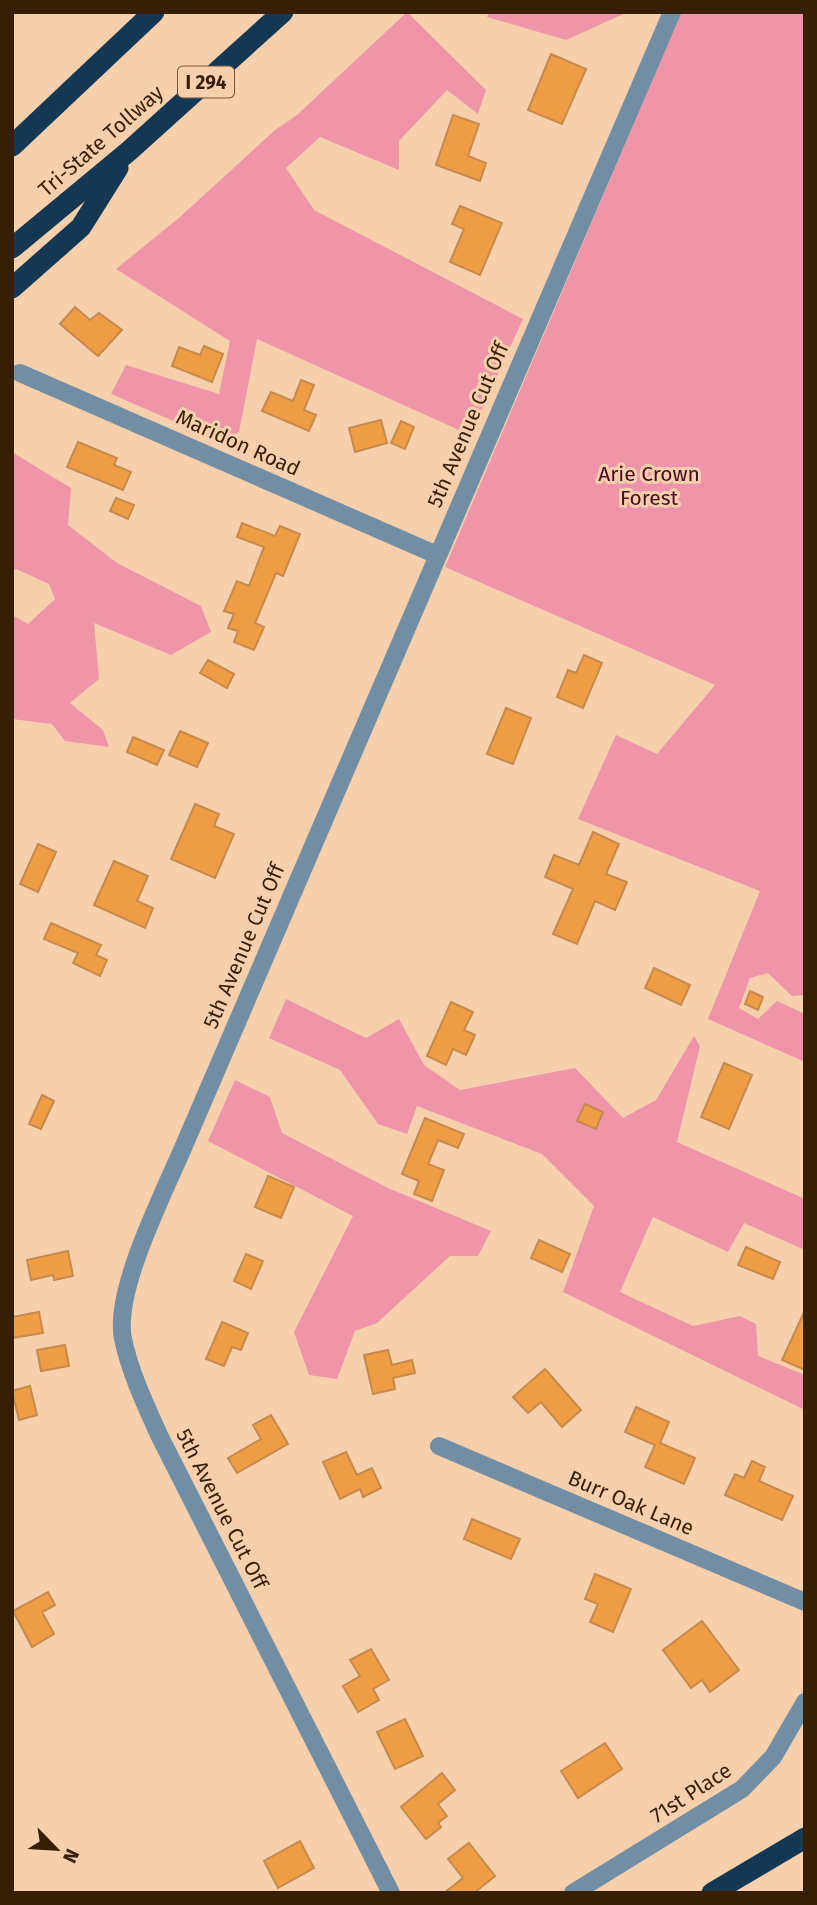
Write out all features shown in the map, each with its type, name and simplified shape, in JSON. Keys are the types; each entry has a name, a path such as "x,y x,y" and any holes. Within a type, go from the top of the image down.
{"highway":[{"path":"12,146 155,12"},
{"name":"Tri-State Tollway","path":"12,248 129,151 283,12"},
{"path":"12,288 81,227 129,151"},
{"path":"712,1893 805,1838"}],"street":[{"name":"5th Avenue Cut Off","path":"390,1893 159,1435 139,1390 123,1337 125,1300 135,1264 672,12"},
{"name":"Maridon Road","path":"20,373 437,555"},
{"name":"Burr Oak Lane","path":"439,1446 805,1602"},
{"name":"71st Place","path":"573,1893 742,1789 774,1757 805,1702"}],"green space":[{"path":"407,12 486,90 478,114 447,90 399,141 399,170 320,137 286,168 314,210 523,319 470,435 257,339 239,432 222,442 111,394 126,365 219,394 230,341 116,269 180,217 275,130 297,115"},
{"path":"489,12 628,12 566,40 487,17"},
{"name":"Arie Crown Forest","path":"681,12 805,12 805,995 792,996 768,973 750,978 739,1008 758,1019 777,1001 805,1014 805,1062 708,1019 760,891 578,819 616,735 657,754 715,685 445,567"},
{"path":"12,452 71,488 68,525 117,563 201,606 211,632 171,655 94,623 99,679 70,703 103,730 109,747 65,741 52,724 12,719 12,615 28,624 55,599 49,584 16,569 12,572"},
{"path":"286,999 366,1038 399,1019 424,1065 460,1090 575,1068 623,1118 656,1100 694,1036 700,1046 677,1142 805,1199 805,1250 744,1223 728,1252 653,1217 620,1292 693,1326 740,1316 756,1324 758,1356 805,1375 805,1410 563,1292 594,1206 542,1154 417,1106 407,1134 378,1124 340,1070 269,1038"},
{"path":"235,1080 270,1097 282,1133 388,1188 491,1231 478,1256 450,1256 377,1323 355,1331 337,1379 309,1375 294,1332 353,1216 208,1141"}],"building":[{"path":"551,54 586,69 562,124 528,110"},
{"path":"453,115 479,124 468,156 486,163 480,181 436,165"},
{"path":"460,206 502,223 480,275 450,262 464,229 452,224"},
{"path":"75,307 90,320 99,313 122,330 98,356 60,324"},
{"path":"204,346 223,354 212,382 172,366 179,347 200,355"},
{"path":"301,380 314,385 304,410 316,415 309,431 262,411 271,392 293,401"},
{"path":"381,420 387,443 355,452 349,428"},
{"path":"401,421 414,427 405,449 391,443"},
{"path":"78,442 117,458 114,465 131,472 123,490 67,467"},
{"path":"116,498 134,505 128,519 110,511"},
{"path":"242,523 275,536 280,526 300,534 283,576 276,573 255,623 264,627 254,650 234,642 238,631 228,628 234,614 224,611 237,581 249,586 264,547 237,537"},
{"path":"584,655 602,663 583,708 557,697 568,670 576,673"},
{"path":"208,660 234,674 227,688 200,673"},
{"path":"506,708 531,718 513,764 487,754"},
{"path":"180,731 208,743 197,767 169,755"},
{"path":"133,737 164,750 157,765 127,752"},
{"path":"195,804 219,814 214,826 234,834 215,878 171,859"},
{"path":"593,832 619,844 606,874 627,882 615,910 595,901 577,944 553,934 573,889 545,877 554,855 579,865"},
{"path":"38,844 56,852 38,892 20,884"},
{"path":"114,861 148,876 137,901 153,908 145,928 94,905"},
{"path":"51,923 101,945 96,955 107,960 100,976 73,963 78,953 44,939"},
{"path":"654,968 690,985 681,1005 645,988"},
{"path":"750,991 763,997 758,1010 745,1004"},
{"path":"451,1002 473,1012 464,1030 475,1035 466,1055 453,1049 446,1065 427,1056"},
{"path":"724,1063 752,1075 729,1129 701,1117"},
{"path":"42,1095 54,1101 41,1129 29,1124"},
{"path":"585,1104 603,1112 596,1129 577,1121"},
{"path":"425,1118 464,1134 458,1148 438,1140 428,1164 444,1170 432,1201 414,1194 419,1181 402,1174"},
{"path":"268,1176 294,1187 281,1218 255,1207"},
{"path":"539,1240 570,1254 562,1272 531,1258"},
{"path":"746,1247 780,1262 773,1279 738,1265"},
{"path":"68,1251 73,1276 54,1280 53,1275 31,1280 27,1260"},
{"path":"246,1254 263,1261 251,1289 234,1281"},
{"path":"805,1310 805,1370 782,1360"},
{"path":"39,1312 43,1333 12,1338 12,1317"},
{"path":"222,1322 248,1333 241,1350 232,1347 224,1366 206,1359"},
{"path":"65,1345 69,1366 41,1371 37,1350"},
{"path":"388,1350 392,1365 412,1360 415,1373 393,1378 395,1389 373,1394 364,1355"},
{"path":"545,1369 581,1410 562,1427 541,1402 528,1413 513,1397"},
{"path":"30,1386 37,1415 19,1420 12,1391"},
{"path":"636,1407 669,1422 660,1443 695,1458 684,1484 645,1467 655,1445 625,1432"},
{"path":"271,1415 288,1444 237,1473 228,1458 261,1439 253,1425"},
{"path":"346,1452 357,1475 372,1468 381,1488 363,1497 360,1489 340,1499 323,1462"},
{"path":"752,1461 765,1467 759,1481 793,1496 782,1520 725,1495 735,1474 744,1478"},
{"path":"472,1519 520,1539 511,1559 464,1539"},
{"path":"595,1574 631,1589 613,1632 590,1622 598,1604 585,1599"},
{"path":"48,1592 55,1605 42,1612 54,1634 32,1647 13,1611"},
{"path":"702,1621 739,1670 710,1692 702,1680 691,1688 663,1650"},
{"path":"371,1649 389,1680 373,1689 379,1700 358,1712 343,1686 360,1676 350,1660"},
{"path":"405,1719 423,1756 395,1769 377,1732"},
{"path":"605,1743 622,1769 578,1798 561,1771"},
{"path":"442,1773 455,1790 438,1804 447,1816 438,1823 441,1827 426,1839 401,1807"},
{"path":"300,1841 314,1868 278,1888 264,1861"},
{"path":"469,1843 495,1876 474,1893 444,1893 463,1878 448,1859"}]}
